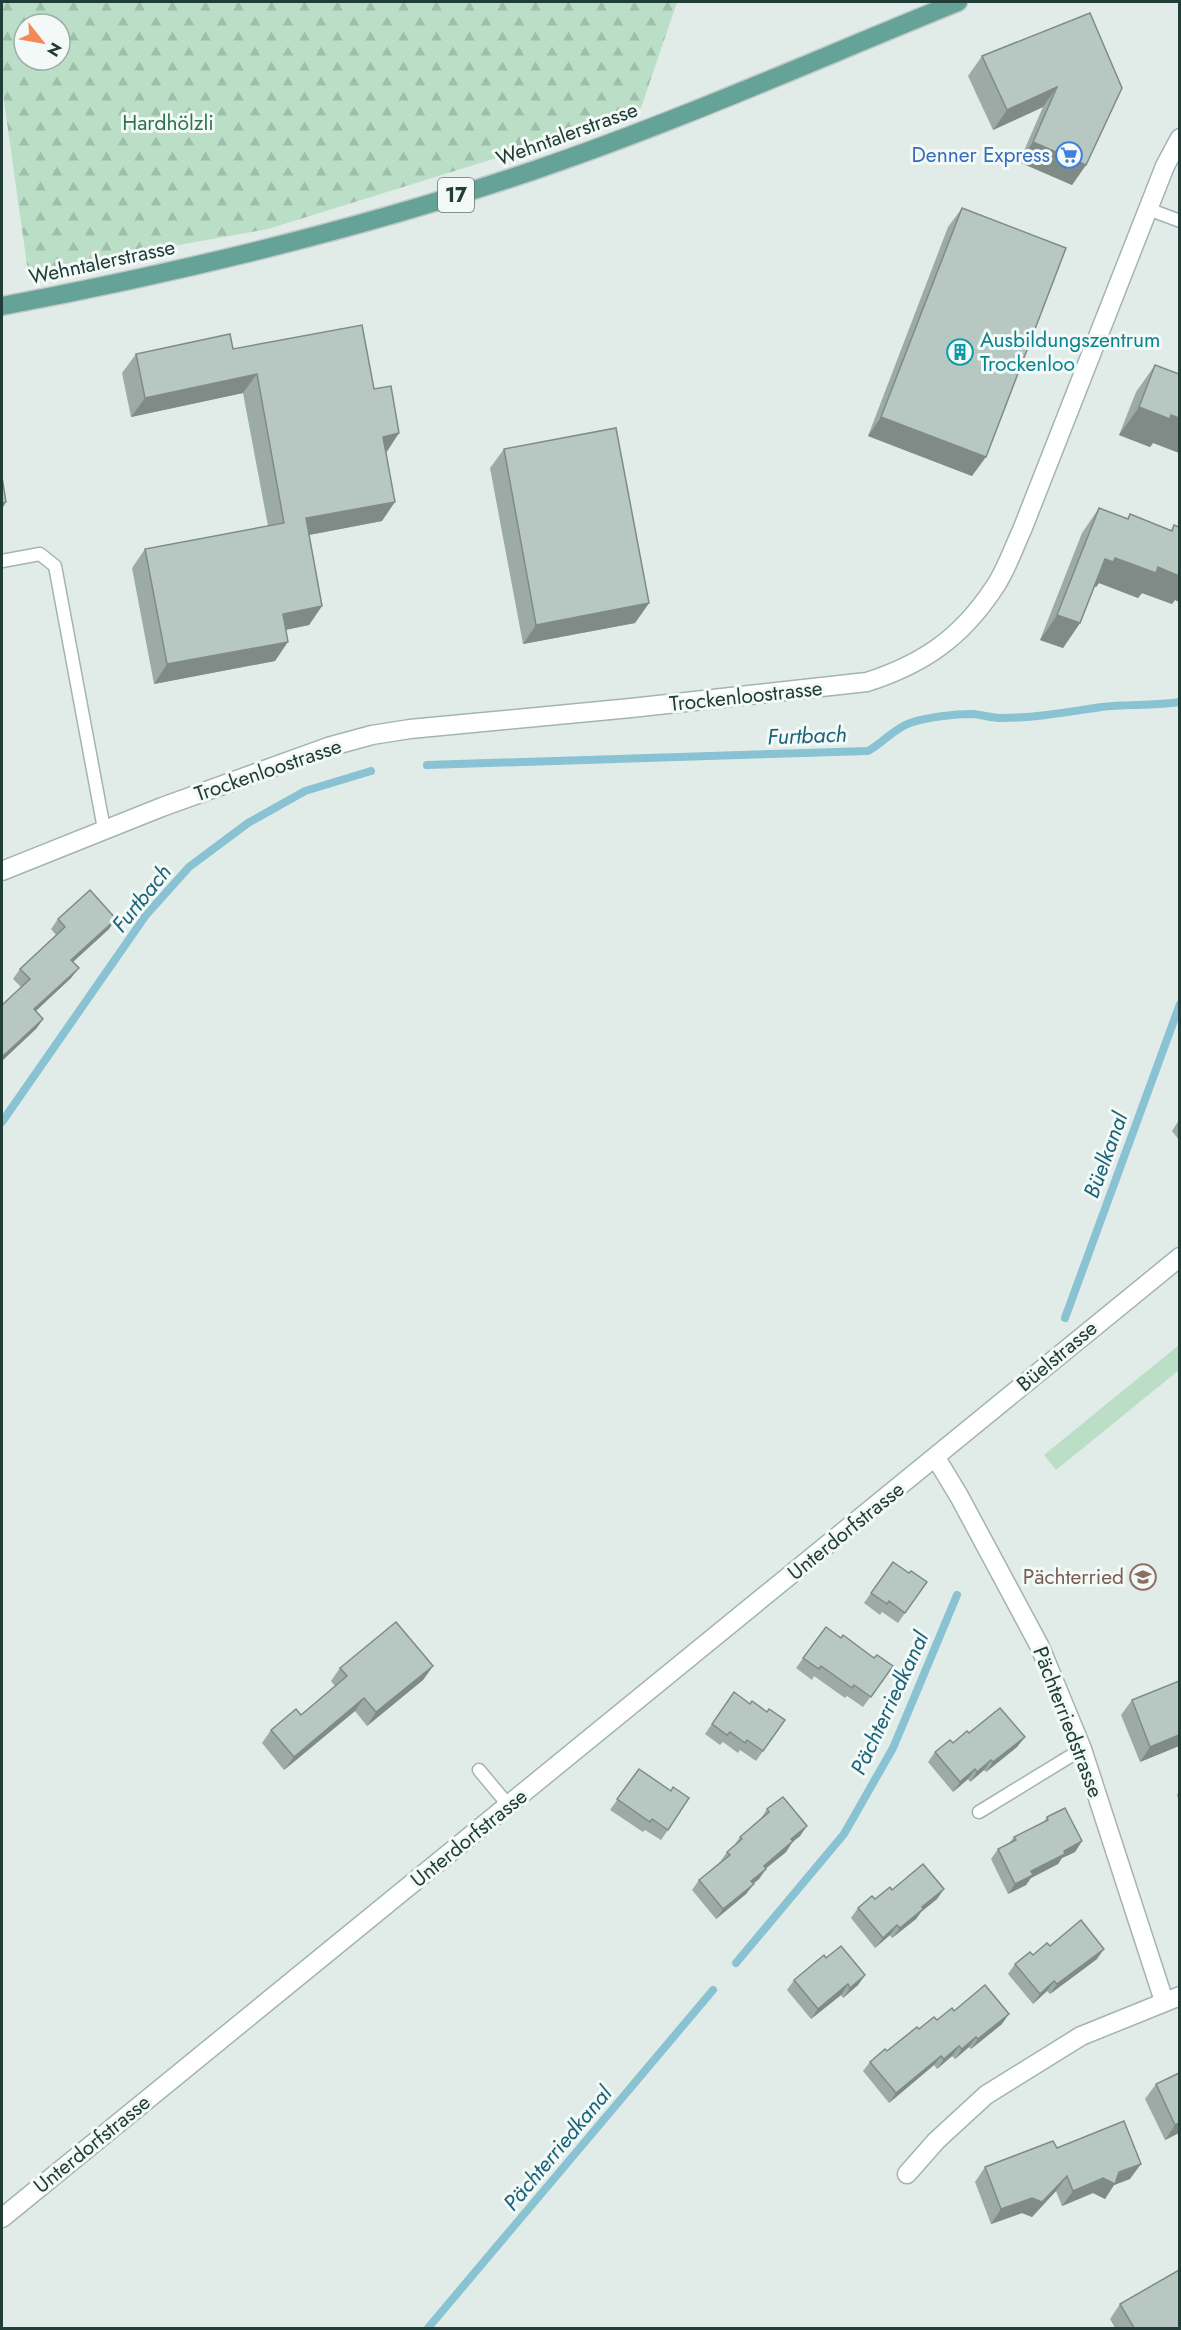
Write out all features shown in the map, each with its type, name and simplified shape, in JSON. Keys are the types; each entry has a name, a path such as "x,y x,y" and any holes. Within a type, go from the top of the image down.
{"main road":[{"name":"Wehntalerstrasse","path":"2,306 81,291 269,249 490,184 604,146 746,91 958,2"}],"street":[{"name":"Trockenloostrasse","path":"2,872 104,829 328,747 372,735 410,729 867,682 899,671 929,656 968,622 995,586 1022,530 1148,209 1179,138"},
{"name":"Büelstrasse","path":"936,1458 1179,1257"},
{"name":"Pächterriedstrasse","path":"907,2174 936,2141 986,2095 1081,2036 1172,1999 1082,1749 1040,1647 959,1496 936,1458"},
{"name":"Unterdorfstrasse","path":"2,2218 936,1458"}],"lane":[{"path":"1148,209 1179,221"},
{"path":"2,561 40,554 55,567 104,829"},
{"path":"979,1812 1082,1749"},
{"path":"479,1770 509,1806"}],"green space":[{"name":"Hardhölzli","path":"2,2 677,2 641,108 535,146 268,229 28,272 2,87"},
{"path":"1179,1345 1179,1370 1056,1470 1044,1455"}],"building":[{"path":"1090,13 1122,88 1086,165 1033,142 1057,87 1007,110 982,56"},
{"name":"Ausbildungszentrum Trockenloo","path":"962,208 1066,248 986,457 881,417"},
{"path":"362,325 374,389 391,386 399,433 383,437 395,502 306,518 322,606 283,614 288,642 167,664 145,549 284,523 257,374 145,398 136,354 230,334 233,349"},
{"path":"1155,365 1179,374 1179,418 1171,415 1170,419 1139,407"},
{"path":"616,428 649,603 536,625 504,449"},
{"path":"2,477 6,502 2,503"},
{"path":"1099,508 1128,519 1130,514 1172,531 1174,525 1179,527 1179,576 1158,567 1156,573 1115,558 1113,562 1105,559 1080,623 1057,615"},
{"path":"90,890 116,919 71,960 79,968 34,1009 43,1019 2,1057 2,1005 30,979 20,969 65,927 58,919"},
{"path":"893,1562 927,1582 905,1613 889,1601 887,1604 871,1593"},
{"path":"396,1622 433,1666 376,1712 364,1698 294,1757 271,1730 296,1709 301,1715 347,1676 340,1668"},
{"path":"826,1627 841,1638 843,1635 874,1658 877,1655 893,1666 871,1697 854,1685 852,1688 821,1666 819,1669 803,1658"},
{"path":"1179,1681 1179,1735 1150,1747 1132,1700"},
{"path":"734,1692 750,1704 752,1701 767,1712 769,1709 785,1720 763,1751 747,1740 745,1743 730,1732 727,1735 712,1724"},
{"path":"1000,1708 1025,1737 993,1762 991,1760 977,1772 975,1769 960,1782 935,1752 950,1740 953,1743 967,1731 969,1733"},
{"path":"639,1769 671,1791 673,1787 689,1798 668,1830 652,1819 650,1822 617,1799"},
{"path":"783,1797 807,1826 764,1866 766,1869 751,1881 754,1884 723,1909 699,1880 730,1855 727,1852 742,1839 740,1837 769,1812 767,1809"},
{"path":"1065,1808 1082,1841 1064,1851 1065,1854 1031,1871 1033,1875 1015,1884 998,1849 1016,1840 1014,1837 1048,1820 1047,1817"},
{"path":"923,1864 944,1889 900,1928 897,1925 883,1938 858,1908 872,1896 875,1899 890,1887 892,1890"},
{"path":"1081,1920 1104,1949 1057,1984 1054,1981 1040,1994 1015,1964 1030,1952 1033,1955 1047,1943 1050,1946"},
{"path":"841,1946 865,1975 850,1988 848,1984 818,2009 794,1980 824,1955 826,1958"},
{"path":"985,1985 1009,2014 962,2049 959,2046 944,2059 941,2056 896,2093 870,2062 917,2027 919,2029 934,2017 937,2020 952,2008 954,2011"},
{"path":"1179,2073 1179,2123 1175,2125 1156,2084"},
{"path":"1124,2121 1141,2164 1119,2172 1115,2184 1103,2178 1073,2191 1067,2176 1042,2202 1032,2198 1001,2209 985,2167 1053,2141 1057,2148"},
{"path":"1179,2270 1179,2328 1134,2328 1120,2304"}],"waterway":[{"name":"Furtbach","path":"427,765 868,751 904,726 949,715 1026,717 1101,707 1180,702"},
{"name":"Furtbach","path":"2,1122 146,915 189,867 248,823 305,791 371,771"},
{"name":"Büelkanal","path":"1065,1318 1180,1004"},
{"name":"Pächterriedkanal","path":"736,1963 844,1834 893,1748 957,1595"},
{"name":"Pächterriedkanal","path":"428,2328 713,1990"}],"place":[{"name":"Denner Express","path":"1069,155"},
{"name":"Ausbildungszentrum Trockenloo","path":"960,352"},
{"name":"Pächterried","path":"1143,1577"}]}
